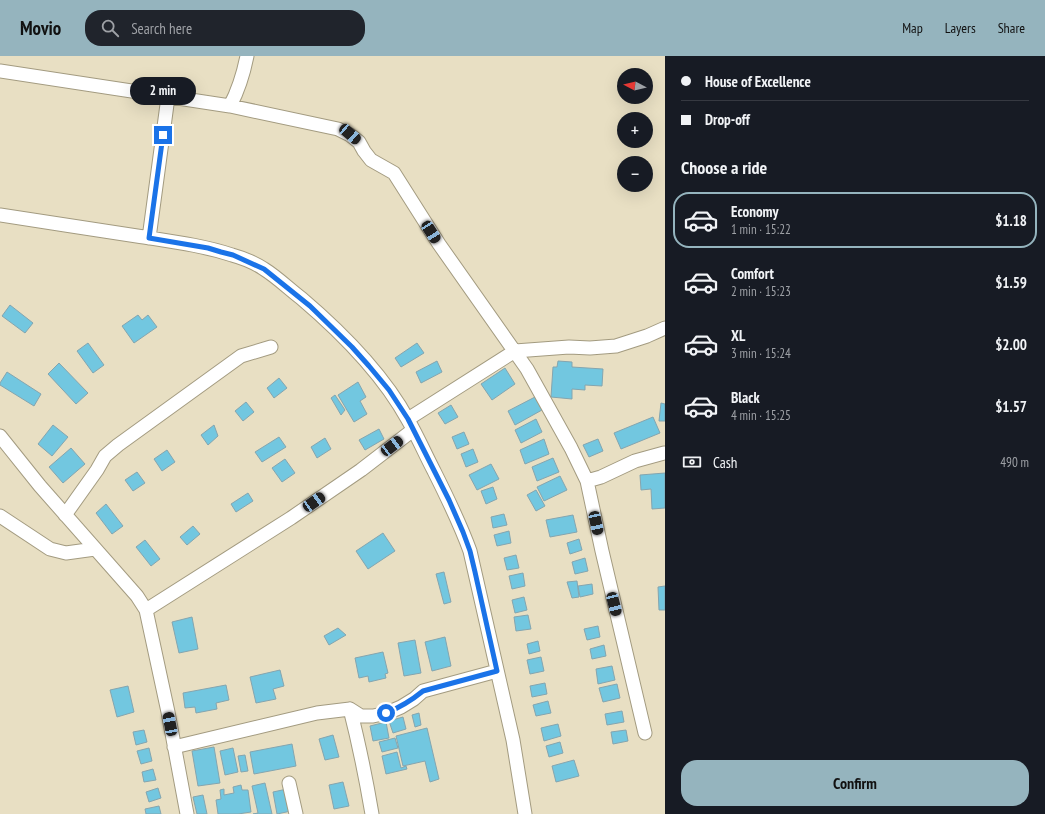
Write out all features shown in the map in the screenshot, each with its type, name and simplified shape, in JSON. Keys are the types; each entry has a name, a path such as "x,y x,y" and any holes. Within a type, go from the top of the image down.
{"street":[{"path":"230,106 238,92 247,56"},
{"path":"0,71 230,106 338,129 350,134 359,142 364,152 371,160 394,174 439,244 527,369 571,448 587,481 603,558 645,733"},
{"path":"149,238 168,97"},
{"path":"0,215 208,248 233,255 264,269 310,306 352,347 369,366 389,390 411,425 449,500 470,551 513,740 525,814"},
{"path":"146,610 291,518 361,470 411,425 515,351 569,347 590,348 616,346 665,328"},
{"path":"65,514 105,456 118,445 241,356 272,347"},
{"path":"0,436 40,486 137,596 146,610 168,712 187,814"},
{"path":"587,481 601,477 635,461 665,453"},
{"path":"0,516 50,549 66,553 95,548"},
{"path":"174,747 317,713 350,709 361,716 373,716 386,713 401,707 423,691 497,671"},
{"path":"350,709 372,814"},
{"path":"289,783 296,814"}],"building":[{"path":"10,305 33,323 25,333 2,316"},
{"path":"138,315 142,320 148,315 157,327 134,343 122,326"},
{"path":"88,343 104,365 93,373 77,351"},
{"path":"417,343 424,353 401,367 395,358"},
{"path":"437,361 442,372 421,383 416,372"},
{"path":"558,361 572,362 572,367 603,369 602,386 585,385 585,390 572,389 572,399 551,397 553,367 557,367"},
{"path":"59,363 88,393 76,404 48,374"},
{"path":"505,368 515,384 492,400 481,384"},
{"path":"7,372 41,394 34,406 0,385"},
{"path":"279,378 287,388 274,398 267,388"},
{"path":"358,382 366,397 360,401 367,414 354,422 338,395"},
{"path":"335,395 345,410 341,415 331,398"},
{"path":"535,397 542,410 515,425 508,411"},
{"path":"246,402 254,412 243,421 235,411"},
{"path":"661,403 665,404 665,421 659,421"},
{"path":"451,405 458,417 445,424 438,413"},
{"path":"653,417 660,433 621,449 614,433"},
{"path":"536,419 542,432 521,443 515,430"},
{"path":"53,425 68,437 52,456 38,444"},
{"path":"214,425 218,436 208,445 201,435"},
{"path":"379,429 384,439 365,450 359,440"},
{"path":"464,432 469,444 457,449 452,437"},
{"path":"279,437 286,447 262,462 255,452"},
{"path":"325,438 331,449 317,458 311,447"},
{"path":"544,439 549,454 525,464 520,450"},
{"path":"598,439 603,451 589,457 583,445"},
{"path":"71,448 85,464 63,483 49,467"},
{"path":"473,449 478,462 466,467 461,454"},
{"path":"167,450 175,462 162,471 154,459"},
{"path":"553,458 559,472 537,481 532,467"},
{"path":"285,459 295,473 282,482 272,468"},
{"path":"491,464 499,479 477,490 469,475"},
{"path":"137,472 145,483 133,491 125,480"},
{"path":"665,473 665,508 652,509 651,489 641,490 640,475"},
{"path":"560,476 567,490 544,501 537,487"},
{"path":"493,487 497,499 486,504 481,491"},
{"path":"536,490 545,506 536,511 527,495"},
{"path":"248,493 253,501 236,512 231,504"},
{"path":"106,504 123,526 112,534 96,513"},
{"path":"504,514 507,525 493,528 491,517"},
{"path":"573,515 577,532 550,537 546,520"},
{"path":"193,526 200,534 187,545 180,537"},
{"path":"509,531 511,543 497,546 494,535"},
{"path":"383,533 395,551 368,569 356,551"},
{"path":"579,539 582,550 570,554 567,543"},
{"path":"145,540 160,559 151,566 136,547"},
{"path":"516,555 519,568 507,570 504,558"},
{"path":"585,558 588,571 575,574 572,562"},
{"path":"444,572 451,602 444,604 436,574"},
{"path":"523,573 525,586 512,589 509,576"},
{"path":"577,581 579,597 572,598 567,582"},
{"path":"592,584 593,594 580,597 578,586"},
{"path":"665,586 665,610 659,610 658,587"},
{"path":"524,597 527,610 515,613 512,600"},
{"path":"528,615 531,629 516,631 514,617"},
{"path":"192,617 198,649 179,653 172,622"},
{"path":"598,626 600,637 587,640 584,629"},
{"path":"338,628 346,635 329,645 324,636"},
{"path":"445,637 451,666 432,671 425,642"},
{"path":"415,640 421,673 404,676 398,643"},
{"path":"538,641 540,651 529,654 527,644"},
{"path":"604,645 606,656 592,659 590,649"},
{"path":"383,652 388,673 385,674 386,678 369,682 368,676 359,678 355,658"},
{"path":"541,657 544,671 530,674 527,660"},
{"path":"612,666 615,680 598,684 596,669"},
{"path":"280,670 284,686 273,689 276,699 256,703 250,677"},
{"path":"545,683 547,694 532,697 530,686"},
{"path":"617,684 620,698 603,702 599,688"},
{"path":"226,685 229,700 216,703 217,709 196,713 195,707 185,708 183,693"},
{"path":"128,686 134,712 117,717 110,690"},
{"path":"548,701 551,713 536,716 533,705"},
{"path":"622,711 624,722 607,725 605,714"},
{"path":"419,713 421,725 415,727 412,715"},
{"path":"403,717 406,729 393,733 389,721"},
{"path":"386,722 389,738 373,741 370,726"},
{"path":"558,724 561,736 544,741 541,728"},
{"path":"427,728 439,779 430,782 425,761 403,766 396,736"},
{"path":"144,730 147,742 136,745 133,732"},
{"path":"626,730 628,741 613,744 611,732"},
{"path":"333,735 339,757 325,760 319,739"},
{"path":"395,738 398,748 382,752 379,742"},
{"path":"560,742 563,753 549,757 546,746"},
{"path":"292,744 296,766 254,774 250,752"},
{"path":"214,747 220,783 198,786 192,751"},
{"path":"149,748 152,761 141,764 137,751"},
{"path":"233,748 238,772 225,775 220,751"},
{"path":"397,752 401,768 406,766 407,769 386,774 382,756"},
{"path":"245,755 248,771 241,772 238,756"},
{"path":"574,760 579,776 556,782 552,766"},
{"path":"153,769 156,780 144,782 142,772"},
{"path":"343,782 349,806 334,809 329,785"},
{"path":"265,783 272,814 253,814 258,813 252,786"},
{"path":"241,785 242,790 248,790 251,812 238,814 218,814 216,800 221,799 220,790 224,789 224,795 234,793 233,787"},
{"path":"158,788 161,798 149,802 146,792"},
{"path":"287,789 291,811 277,814 273,792"},
{"path":"203,795 207,814 197,814 193,797"},
{"path":"159,806 161,814 146,814 145,809"}],"route":[{"path":"163,135 149,238 208,248 233,255 250,262 264,269 310,306 352,347 389,390 408,419 449,500 463,532 470,551 497,671 423,691 401,707 386,713"}]}
